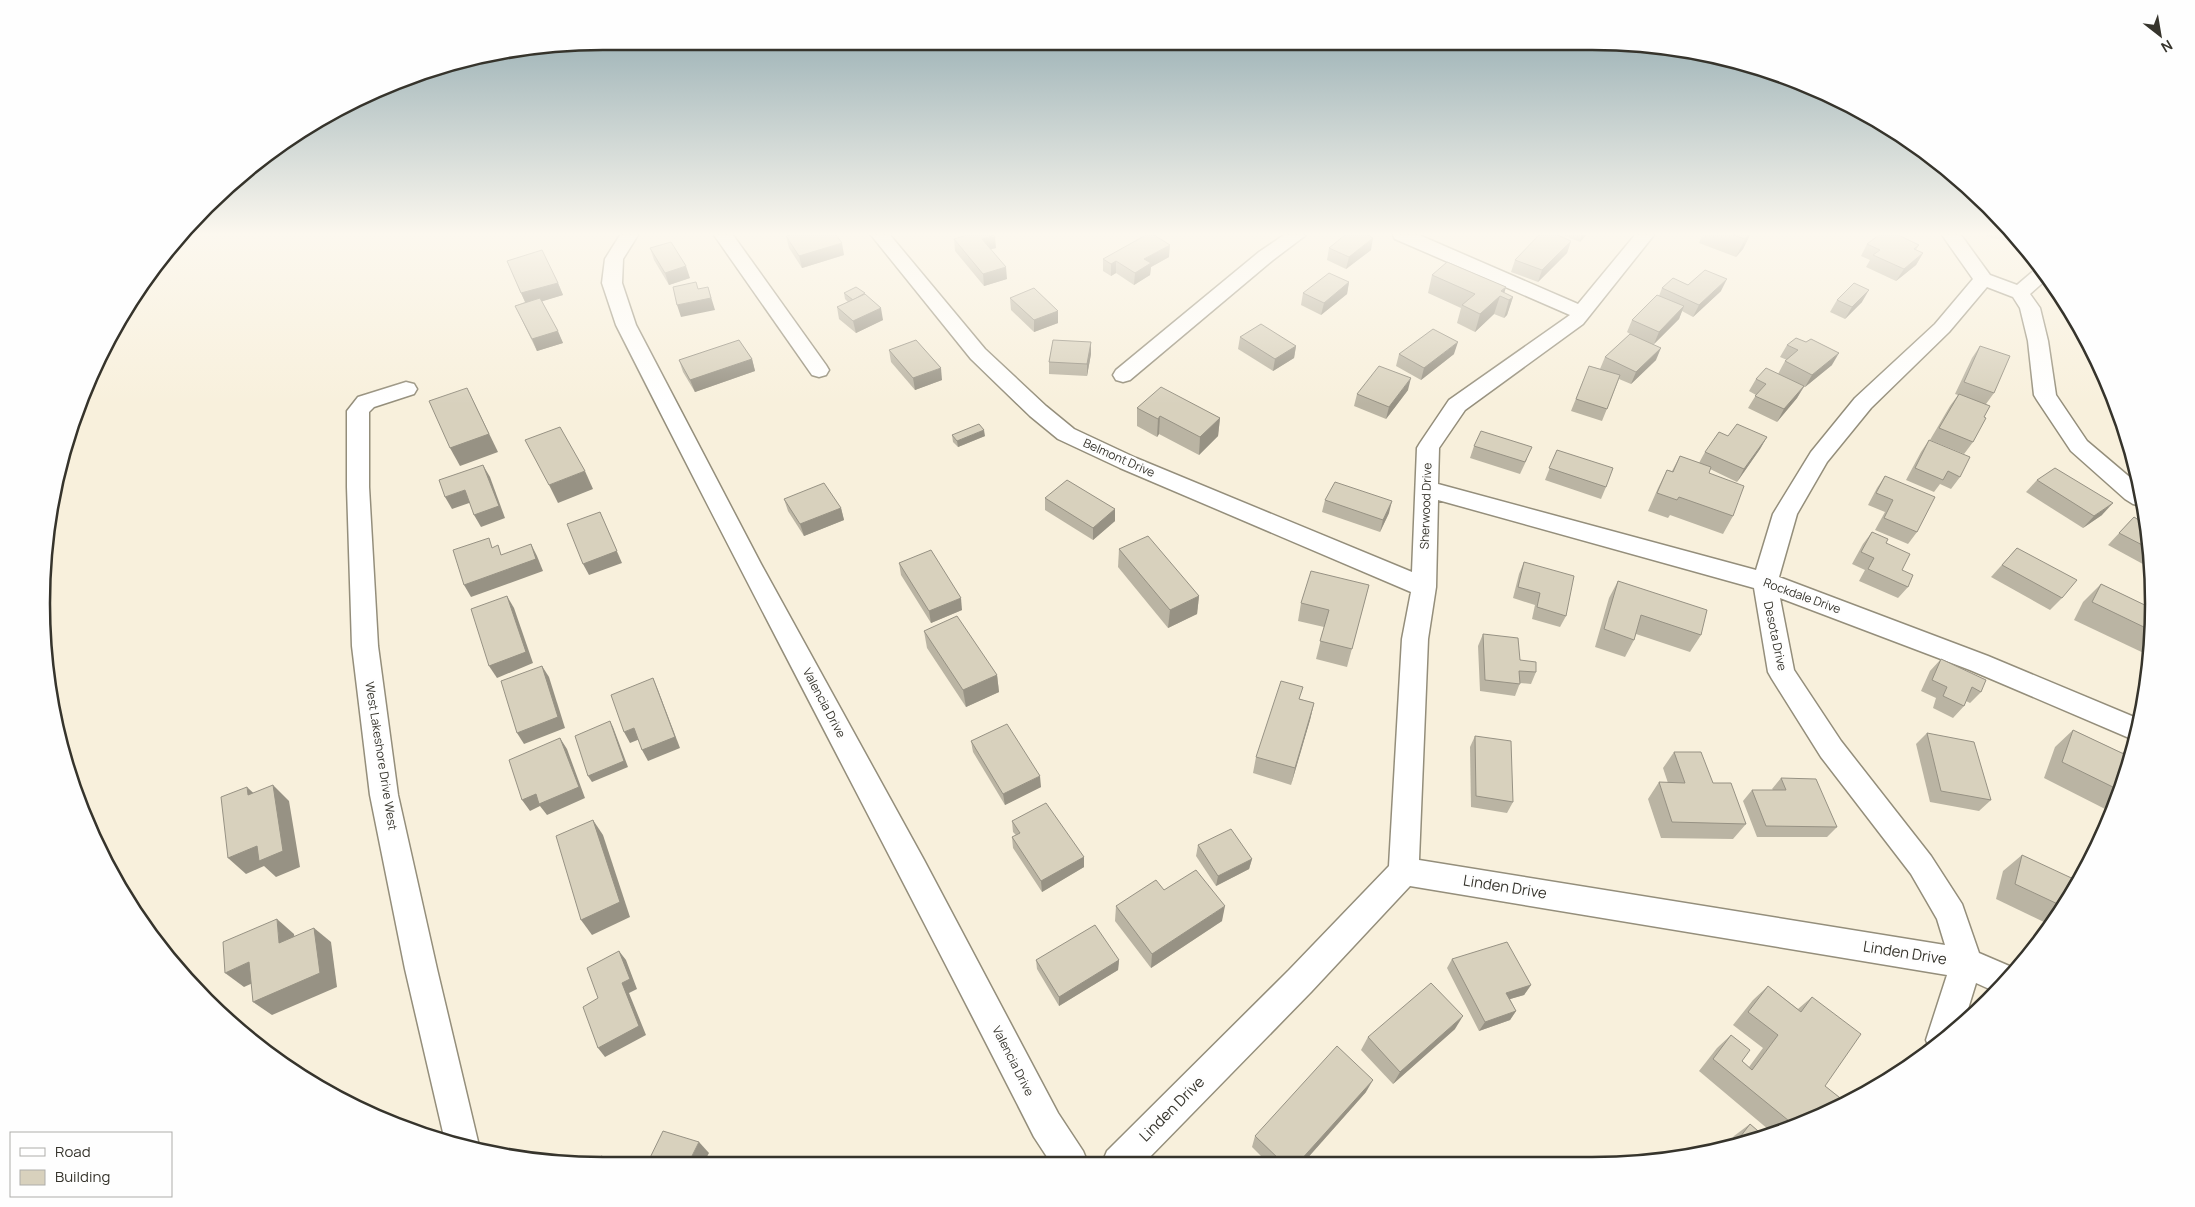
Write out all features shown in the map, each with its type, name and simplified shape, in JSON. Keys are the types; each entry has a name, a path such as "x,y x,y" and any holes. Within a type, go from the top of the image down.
{"street":[{"name":"Valencia Drive","path":"615,291 626,325 749,564 914,870 1046,1125 1067,1157"},
{"path":"763,291 819,370"},
{"name":"Belmont Drive","path":"926,291 978,354 1038,412 1066,434 1128,463 1424,587"},
{"path":"1123,375 1224,291"},
{"path":"1532,291 1582,313"},
{"name":"Sherwood Drive","path":"1404,871 1415,639 1424,587 1428,448 1457,405 1576,320 1598,291"},
{"name":"Desota Drive","path":"1966,963 1951,914 1921,865 1831,749 1781,672 1764,582 1785,514 1819,457 1863,403 1942,328 1973,291"},
{"path":"2013,291 2020,294 2030,308 2038,341 2045,396 2079,446 2133,491"},
{"name":"West Lakeshore Drive West","path":"406,389 366,402 358,412 358,487 365,646 384,795 420,968 462,1138"},
{"name":"Rockdale Drive","path":"1426,489 1764,582 1979,664 2130,727"},
{"name":"Linden Drive","path":"1126,1157 1300,981 1404,871 1966,963 1999,977"},
{"path":"1946,1029 1966,963"}],"building":[{"path":"674,291 709,291 711,298 677,305"},
{"path":"862,291 865,293 853,300 844,293"},
{"path":"1026,291 1037,291 1058,311 1034,320 1010,298"},
{"path":"1305,291 1338,291 1324,303 1303,293"},
{"path":"1469,291 1502,291 1513,297 1509,300 1500,296 1480,314 1462,305 1475,294"},
{"path":"1669,291 1714,291 1699,305"},
{"path":"1846,291 1868,291 1852,307 1837,300"},
{"path":"865,294 881,308 853,321 837,307"},
{"path":"1657,295 1684,306 1659,332 1632,320"},
{"path":"540,298 558,331 532,339 515,306"},
{"path":"1261,324 1296,346 1275,359 1240,337"},
{"path":"1433,329 1458,342 1424,368 1399,354"},
{"path":"1630,334 1661,348 1636,372 1605,357"},
{"path":"1796,338 1806,342 1811,339 1839,353 1812,375 1785,361 1798,350 1787,345"},
{"path":"739,340 752,359 690,380 679,360"},
{"path":"916,340 941,368 913,378 889,350"},
{"path":"1053,340 1091,342 1087,364 1049,362"},
{"path":"1980,346 2010,356 1994,393 1964,382"},
{"path":"1379,366 1411,378 1389,407 1357,394"},
{"path":"1589,366 1620,375 1607,409 1576,399"},
{"path":"1766,368 1804,386 1784,409 1755,396 1766,384 1756,379"},
{"path":"1161,387 1220,418 1200,437 1160,416 1158,419 1137,408"},
{"path":"467,388 489,434 450,448 429,401"},
{"path":"1959,394 1990,406 1984,417 1986,418 1973,442 1939,428"},
{"path":"979,424 984,430 957,441 952,435"},
{"path":"1737,424 1767,437 1744,469 1705,452 1719,432 1728,436"},
{"path":"560,427 585,471 549,485 525,440"},
{"path":"1481,431 1532,447 1525,462 1474,446"},
{"path":"1929,440 1970,457 1960,477 1948,471 1943,480 1915,468"},
{"path":"1557,450 1613,468 1606,487 1549,468"},
{"path":"1680,456 1711,467 1709,473 1744,486 1733,516 1679,497 1677,500 1657,493 1667,470 1673,472"},
{"path":"483,465 499,506 474,515 465,490 445,497 439,480"},
{"path":"2055,468 2113,503 2094,516 2037,480"},
{"path":"1885,476 1935,497 1917,532 1884,518 1893,500 1876,493"},
{"path":"1067,480 1115,509 1093,528 1045,498"},
{"path":"1335,482 1392,501 1383,520 1325,500"},
{"path":"824,483 841,508 800,524 784,499"},
{"path":"600,512 617,551 583,564 567,524"},
{"path":"2134,517 2138,520 2142,545 2119,533"},
{"path":"1872,532 1888,539 1886,543 1910,554 1902,570 1913,575 1908,587 1868,569 1874,558 1861,552"},
{"path":"1148,536 1199,596 1170,610 1119,549"},
{"path":"489,538 492,548 498,545 501,555 531,544 536,559 464,585 453,550"},
{"path":"2017,548 2077,580 2062,598 2002,565"},
{"path":"931,550 961,598 929,611 899,563"},
{"path":"1524,562 1574,576 1566,616 1537,607 1540,593 1518,587"},
{"path":"1311,571 1369,585 1352,649 1320,641 1329,610 1301,603"},
{"path":"1618,581 1707,610 1701,635 1641,615 1634,640 1604,629"},
{"path":"2101,584 2145,605 2144,627 2092,602"},
{"path":"507,596 526,652 489,666 471,609"},
{"path":"957,616 997,675 963,690 924,631"},
{"path":"1483,634 1518,638 1520,660 1536,662 1536,672 1519,671 1520,684 1485,680"},
{"path":"1941,659 1986,680 1981,692 1972,687 1964,706 1943,696 1947,687 1932,680"},
{"path":"542,666 558,717 517,733 501,681"},
{"path":"653,678 675,737 642,750 634,728 624,732 611,695"},
{"path":"1281,681 1303,687 1299,699 1314,703 1295,768 1256,757"},
{"path":"610,721 624,761 588,776 575,736"},
{"path":"1007,724 1040,776 1003,794 971,741"},
{"path":"2073,730 2124,754 2114,787 2062,762"},
{"path":"1927,733 1974,742 1991,800 1941,791"},
{"path":"1475,736 1511,741 1513,802 1476,796"},
{"path":"560,738 579,787 539,804 536,794 522,800 509,760"},
{"path":"1674,752 1701,752 1713,783 1731,783 1746,824 1672,822 1659,782 1685,783"},
{"path":"1781,778 1816,779 1837,827 1766,826 1752,790 1786,790"},
{"path":"273,785 283,851 259,861 257,846 228,858 221,797 247,787 248,795"},
{"path":"1046,803 1084,857 1041,881 1012,837 1020,833 1012,821"},
{"path":"593,820 620,902 581,920 556,836"},
{"path":"1231,829 1252,859 1218,876 1198,845"},
{"path":"2022,855 2072,878 2057,903 2015,884"},
{"path":"1196,870 1225,906 1152,954 1116,906 1156,880 1164,890"},
{"path":"277,919 279,943 314,928 320,973 253,1002 249,962 225,973 223,942"},
{"path":"1095,925 1119,960 1059,997 1036,960"},
{"path":"1507,942 1531,985 1506,993 1516,1011 1485,1022 1452,959"},
{"path":"619,951 630,979 622,983 639,1026 598,1048 583,1007 598,998 587,968"},
{"path":"1431,983 1463,1016 1400,1072 1368,1037"},
{"path":"1768,986 1801,1012 1812,997 1861,1034 1825,1086 1840,1098 1789,1121 1713,1059 1731,1035 1750,1050 1742,1061 1752,1070 1778,1035 1748,1012"},
{"path":"1337,1046 1373,1080 1304,1157 1277,1157 1255,1136"},
{"path":"1750,1124 1758,1131 1741,1136"},
{"path":"663,1131 699,1142 692,1157 650,1157"}]}
